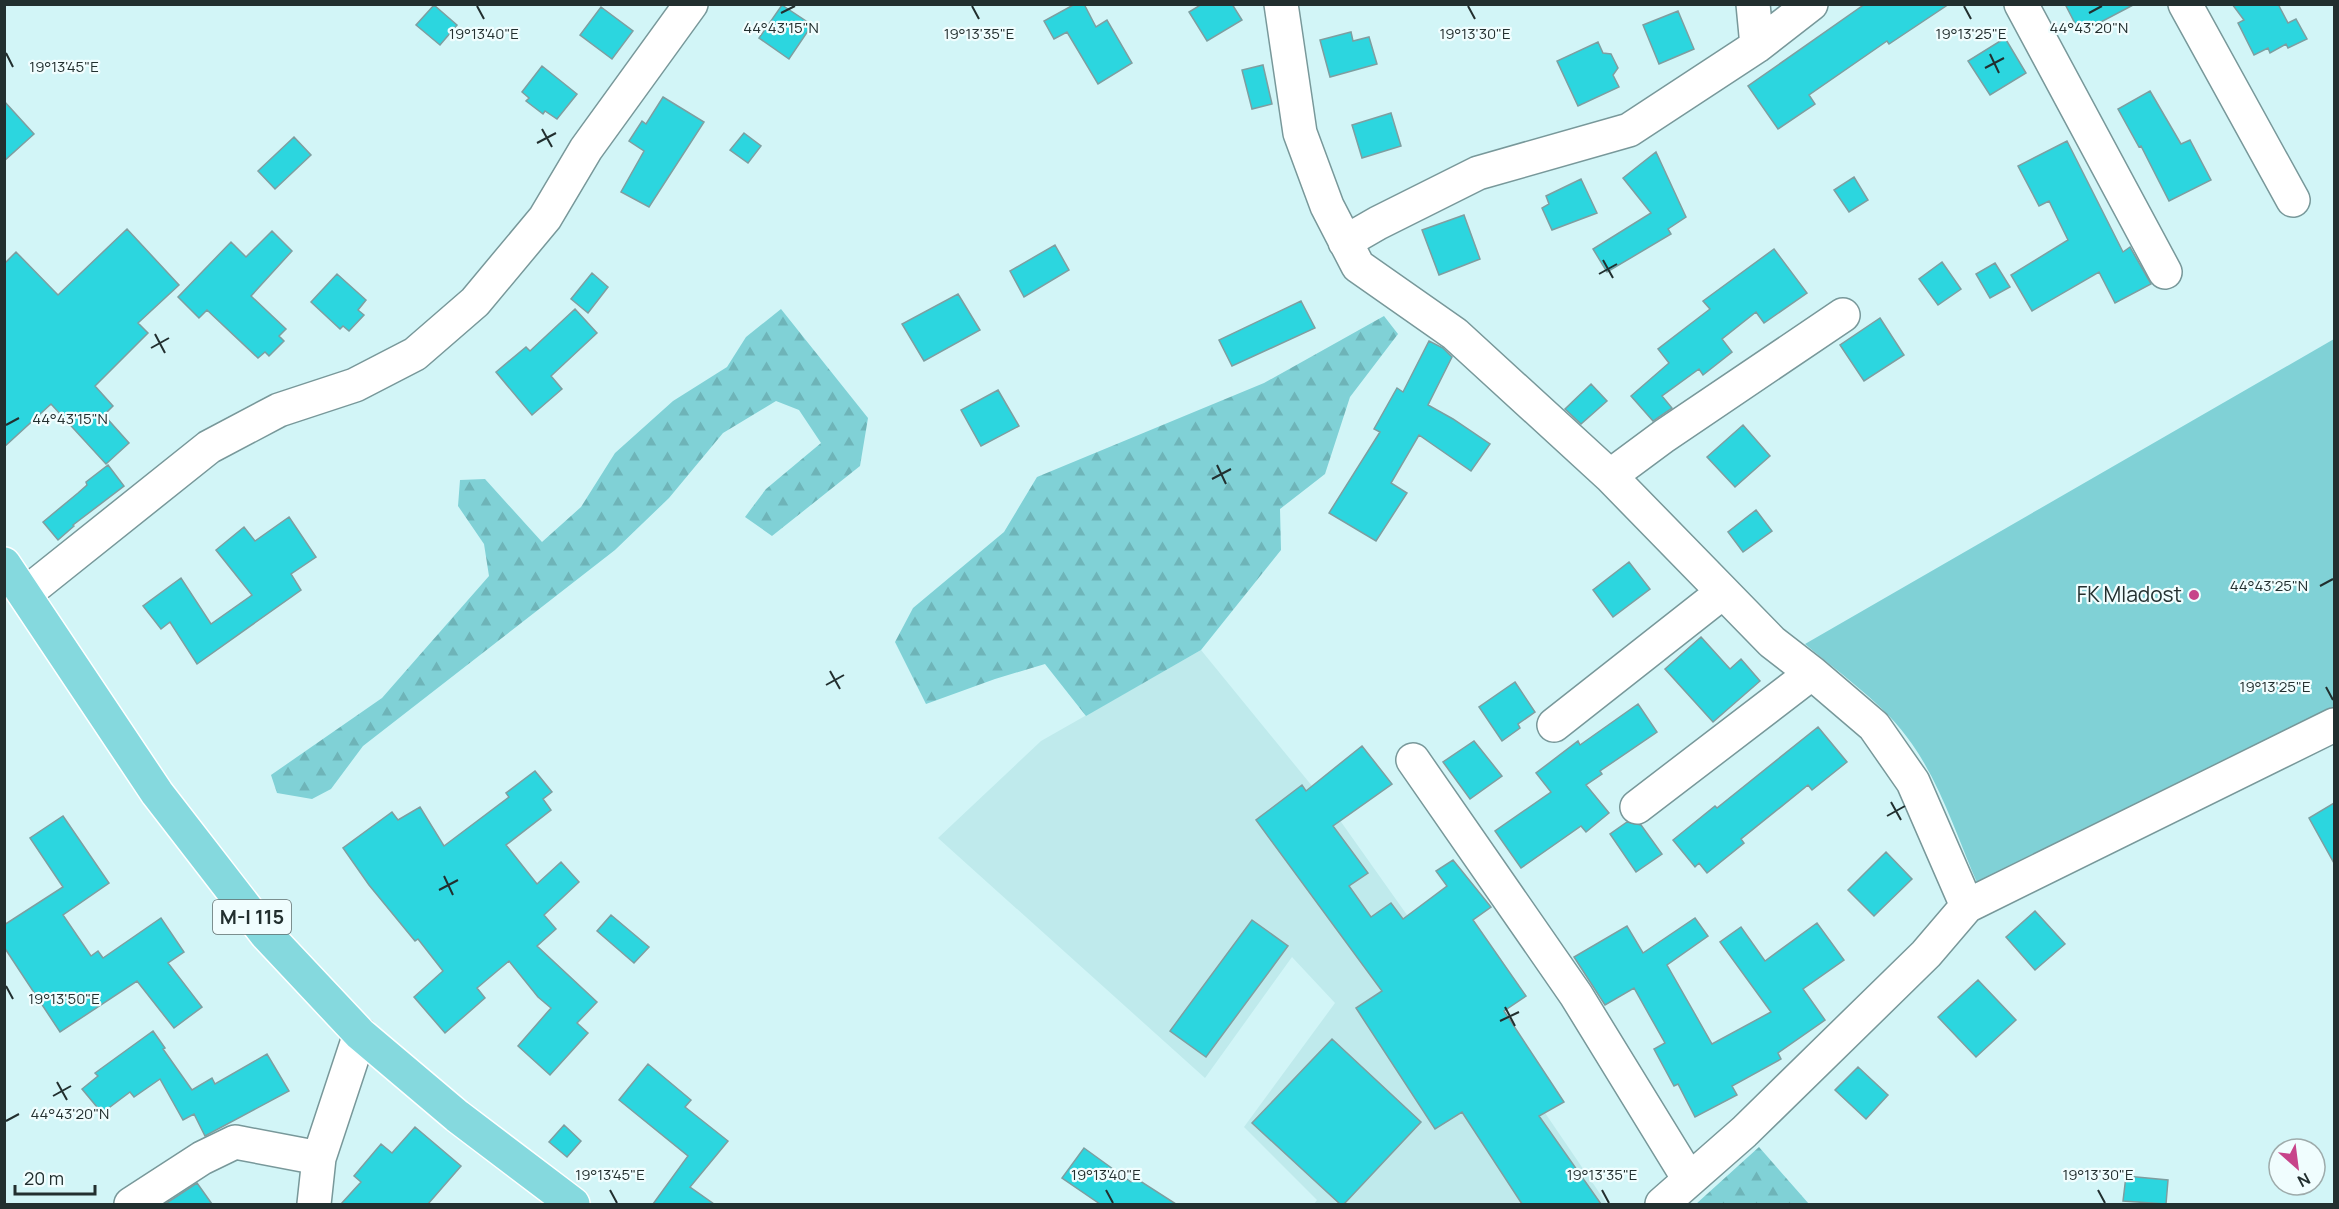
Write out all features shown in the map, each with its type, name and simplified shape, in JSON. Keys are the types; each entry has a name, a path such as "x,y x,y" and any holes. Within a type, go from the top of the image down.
{"main road":[{"name":"M-I 115","path":"4,564 157,793 266,934 360,1034 457,1116 573,1204"}],"street":[{"path":"26,594 208,447 279,410 355,385 416,354 475,302 545,218 586,149 691,4"},
{"path":"1281,4 1300,133 1327,206 1358,266 1455,334 1610,476 1772,642 1874,726 1913,782 1967,906"},
{"path":"1754,4 1756,46"},
{"path":"1345,242 1378,223 1478,174 1629,130 1756,46 1811,4"},
{"path":"2021,4 2165,272"},
{"path":"2186,4 2293,200"},
{"path":"1610,476 1664,436 1843,315"},
{"path":"1554,725 1723,592"},
{"path":"1637,807 1812,673"},
{"path":"1662,1204 1744,1132 1926,954 1967,906 2334,724"},
{"path":"1413,760 1576,995 1689,1179"},
{"path":"314,1204 319,1158 360,1034"},
{"path":"131,1204 202,1158 235,1142 319,1158"}],"shaded area":[{"path":"1201,650 1339,819 1492,1035 1607,1204 1314,1204 1317,1200 1244,1127 1335,1003 1292,957 1205,1078 938,838 1041,741"}],"green space":[{"path":"781,309 868,418 860,466 772,536 745,517 766,489 821,443 799,410 776,401 723,433 669,498 615,550 363,746 331,789 312,799 277,793 271,775 382,698 489,576 484,544 458,506 460,480 485,479 542,542 581,507 615,453 673,401 727,367 746,337"},
{"path":"1384,316 1398,334 1350,397 1325,474 1280,509 1281,550 1201,650 1086,716 1045,664 926,704 895,642 913,608 1004,532 1037,477 1264,383"},
{"path":"2334,339 2334,707 1978,885 1932,777 1912,744 1876,703 1805,644"},
{"path":"1759,1147 1809,1204 1696,1204"}],"building":[{"path":"1075,4 1084,4 1096,27 1107,20 1132,63 1098,84 1067,32 1054,39 1044,21"},
{"path":"1202,4 1232,4 1242,20 1207,41 1189,12"},
{"path":"1865,4 1949,4 1889,44 1887,41 1809,95 1815,104 1778,129 1748,86"},
{"path":"2065,4 2135,4 2080,33"},
{"path":"2232,4 2278,4 2288,23 2296,19 2307,39 2288,48 2286,44 2270,53 2268,48 2254,55 2238,23 2244,20"},
{"path":"434,5 457,25 440,45 416,25"},
{"path":"782,5 812,25 789,59 759,38"},
{"path":"601,7 633,31 612,59 580,35"},
{"path":"1678,11 1694,49 1659,64 1643,25"},
{"path":"1351,32 1353,41 1369,37 1377,64 1330,77 1320,40"},
{"path":"2005,38 2026,73 1990,95 1968,61"},
{"path":"1598,42 1603,53 1611,54 1618,68 1613,75 1619,87 1578,106 1557,61"},
{"path":"1263,65 1272,104 1252,109 1242,70"},
{"path":"542,66 577,94 557,119 545,111 543,114 526,101 529,98 522,92"},
{"path":"2150,91 2181,144 2190,140 2211,180 2169,201 2141,146 2139,147 2118,109"},
{"path":"663,97 704,122 649,207 621,192 644,151 629,141 642,121 646,124"},
{"path":"4,101 34,134 4,161"},
{"path":"1391,113 1401,146 1362,158 1352,125"},
{"path":"744,133 761,146 748,163 730,150"},
{"path":"294,137 311,155 275,189 258,171"},
{"path":"2067,141 2123,252 2130,247 2151,284 2115,303 2099,272 2032,311 2011,275 2068,240 2049,201 2039,206 2018,166"},
{"path":"1656,152 1686,217 1668,229 1671,234 1607,272 1593,249 1651,213 1623,178"},
{"path":"1854,177 1868,200 1849,212 1834,190"},
{"path":"1581,179 1597,213 1552,230 1542,208 1549,204 1546,196"},
{"path":"1464,215 1480,259 1439,275 1422,230"},
{"path":"127,229 179,285 138,323 148,333 95,386 113,406 104,415 129,443 106,464 51,404 4,447 4,264 16,252 58,295"},
{"path":"272,231 292,251 251,296 286,329 279,336 284,341 269,356 265,352 258,358 207,310 199,318 178,297 231,242 246,257"},
{"path":"1055,245 1069,270 1024,297 1010,271"},
{"path":"1774,249 1807,293 1764,323 1756,312 1722,339 1732,352 1703,375 1699,369 1662,396 1672,408 1653,421 1631,396 1669,363 1658,349 1710,309 1703,301"},
{"path":"1942,262 1961,289 1938,305 1919,279"},
{"path":"1995,263 2010,287 1990,298 1976,274"},
{"path":"592,273 608,287 588,313 571,299"},
{"path":"337,274 366,300 358,310 364,315 349,331 343,326 340,329 311,302"},
{"path":"958,294 980,330 924,361 902,324"},
{"path":"1301,301 1315,328 1232,366 1219,340"},
{"path":"575,309 597,333 551,376 562,389 532,415 496,372 526,347 530,351"},
{"path":"1880,318 1904,355 1864,381 1840,345"},
{"path":"1429,341 1443,348 1452,357 1428,405 1490,444 1471,471 1419,435 1391,483 1407,493 1376,541 1329,513 1380,432 1374,429 1397,388 1403,392"},
{"path":"1591,384 1607,401 1581,424 1565,409"},
{"path":"998,390 1019,426 981,446 961,410"},
{"path":"1743,425 1770,456 1735,487 1707,457"},
{"path":"108,465 124,486 73,525 58,540 43,522"},
{"path":"1756,510 1772,531 1743,552 1728,532"},
{"path":"289,517 316,557 291,574 301,590 197,664 170,622 161,629 143,606 181,578 211,624 252,595 216,550 244,527 255,541"},
{"path":"1629,562 1650,589 1613,617 1593,590"},
{"path":"1701,637 1730,669 1741,659 1760,681 1713,722 1665,669"},
{"path":"1515,682 1535,712 1518,724 1520,728 1502,741 1479,707"},
{"path":"1638,704 1657,732 1600,771 1602,774 1586,785 1609,813 1586,832 1581,826 1521,868 1495,831 1551,792 1536,773 1578,741 1580,745"},
{"path":"1818,727 1847,762 1812,790 1808,785 1741,839 1744,843 1707,873 1699,863 1695,867 1673,840 1715,806 1717,808"},
{"path":"1474,741 1502,776 1470,799 1443,762"},
{"path":"1362,746 1392,784 1333,826 1368,873 1349,886 1371,917 1391,903 1403,919 1447,886 1436,871 1453,860 1491,907 1473,920 1526,996 1504,1011 1564,1102 1539,1116 1601,1204 1522,1204 1462,1112 1435,1129 1356,1008 1382,991 1256,820 1302,785 1306,791"},
{"path":"535,771 552,792 543,799 551,810 506,845 537,884 561,862 579,882 544,915 556,929 537,946 597,1002 577,1023 588,1033 550,1075 518,1046 551,1008 538,997 509,961 477,988 485,998 445,1033 414,997 443,971 418,939 415,941 369,885 343,848 392,812 398,820 420,807 444,846 509,797 506,793"},
{"path":"2334,803 2334,863 2309,818"},
{"path":"63,816 109,883 63,915 91,956 98,951 103,958 161,918 184,952 168,963 202,1007 174,1028 137,981 60,1032 4,947 4,925 63,887 30,838"},
{"path":"1627,822 1641,825 1662,854 1636,872 1610,834"},
{"path":"1886,852 1912,879 1874,916 1848,890"},
{"path":"2035,911 2065,944 2035,970 2006,937"},
{"path":"611,915 649,947 634,963 597,931"},
{"path":"1695,918 1708,936 1667,965 1712,1044 1771,1012 1720,942 1741,927 1765,961 1817,923 1844,960 1803,989 1825,1020 1778,1053 1781,1059 1732,1086 1737,1095 1695,1117 1678,1084 1674,1086 1654,1049 1665,1043 1634,988 1605,1005 1574,957 1627,926 1643,953"},
{"path":"1252,920 1288,946 1206,1057 1170,1031"},
{"path":"1978,980 2016,1020 1976,1057 1938,1017"},
{"path":"153,1031 192,1090 212,1078 215,1084 267,1054 289,1091 205,1136 194,1114 183,1120 160,1079 134,1097 130,1092 102,1113 82,1089 98,1076 95,1073"},
{"path":"1332,1039 1421,1122 1344,1204 1340,1204 1252,1123"},
{"path":"648,1064 691,1100 685,1107 728,1141 690,1187 714,1204 653,1204 688,1156 619,1100"},
{"path":"1858,1067 1888,1095 1866,1119 1835,1090"},
{"path":"564,1125 581,1141 567,1157 549,1142"},
{"path":"415,1127 461,1166 428,1204 341,1204 361,1182 354,1176 381,1144 392,1153"},
{"path":"1084,1148 1131,1182 1134,1177 1176,1204 1100,1204 1062,1178"},
{"path":"2126,1176 2168,1180 2166,1204 2123,1201"},
{"path":"197,1183 212,1204 165,1204"}],"place":[{"name":"FK Mladost","path":"2194,595"}]}
